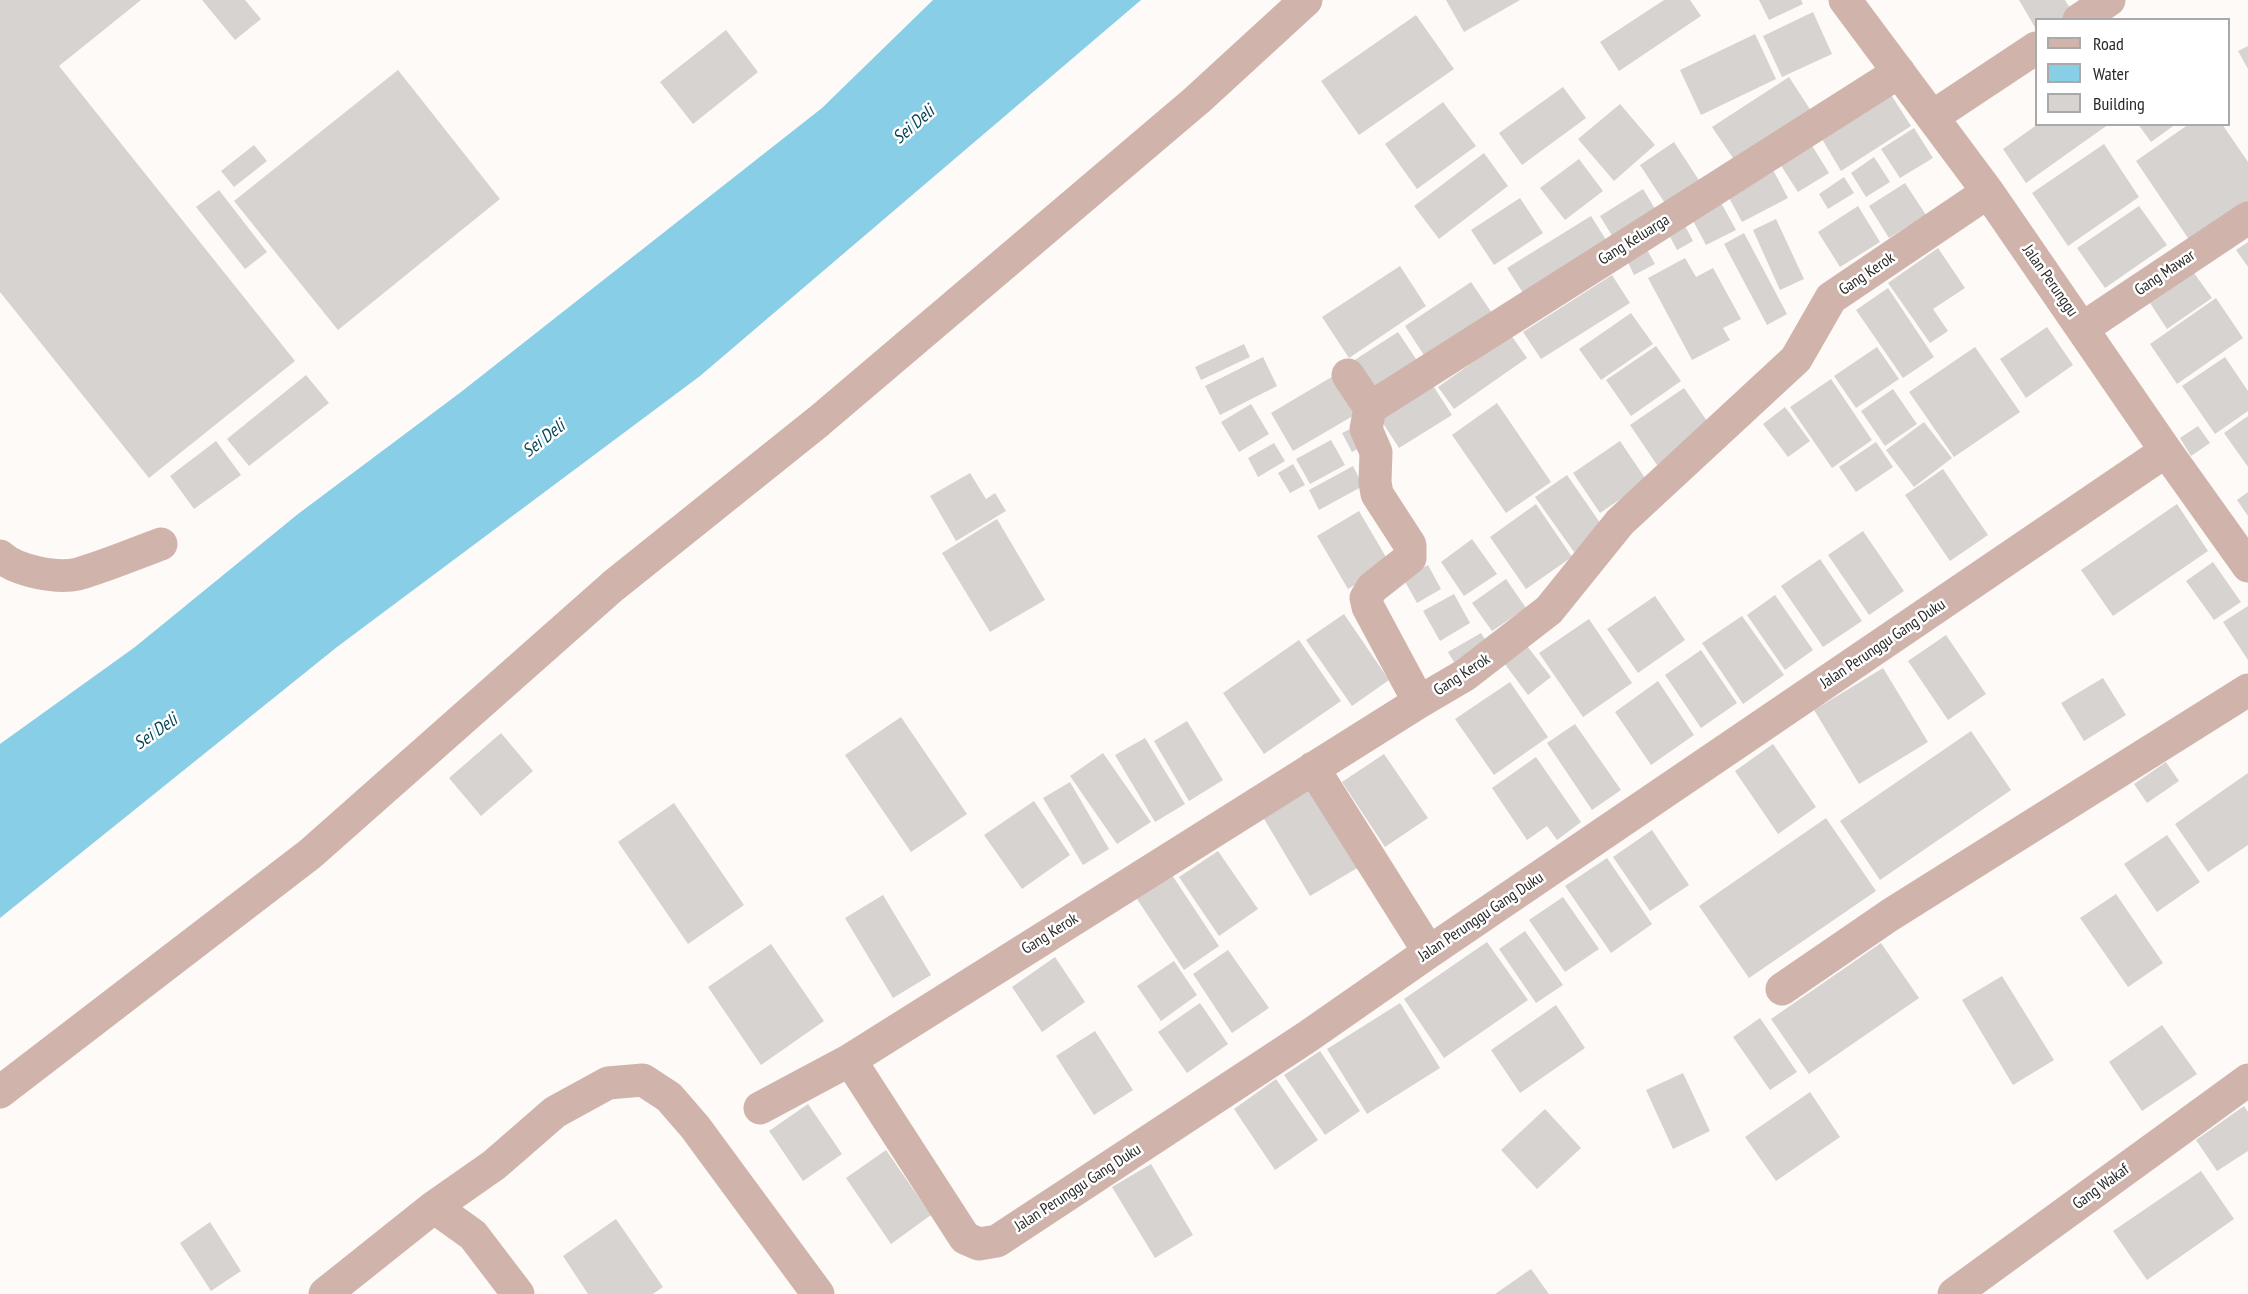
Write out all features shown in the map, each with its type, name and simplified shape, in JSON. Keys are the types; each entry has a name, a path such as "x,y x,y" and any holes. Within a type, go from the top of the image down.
{"street":[{"path":"0,1092 309,854 614,586 819,421 1197,100 1306,0"},
{"name":"Jalan Perunggu","path":"1845,0 1988,192 2248,566"},
{"path":"2082,18 2109,0"},
{"path":"1932,117 2035,49"},
{"name":"Gang Keluarga","path":"1370,408 1899,72"},
{"name":"Gang Kerok","path":"760,1108 850,1060 1313,768 1465,675 1549,610 1620,522 1796,359 1831,298 1988,192"},
{"name":"Gang Mawar","path":"2083,328 2248,218"},
{"path":"1348,375 1370,408 1366,429 1376,452 1377,494 1410,545 1412,552 1410,558 1372,588 1366,598 1368,607 1419,702"},
{"name":"Jalan Perunggu Gang Duku","path":"850,1060 965,1238 979,1244 997,1241 1307,1037 2166,451"},
{"path":"0,556 5,561 31,573 76,574 161,544"},
{"path":"1782,988 1890,915 2248,690"},
{"path":"1313,768 1429,952"},
{"path":"324,1294 434,1207 494,1165 555,1112 608,1083 643,1080 669,1097 695,1127 818,1294"},
{"name":"Gang Wakaf","path":"1954,1294 2248,1080"},
{"path":"434,1207 473,1235 518,1294"}],"water":[{"name":"Sei Deli","path":"933,0 1141,0 700,376 337,647 0,918 0,744 135,647 298,514 461,392 822,108"}],"building":[{"path":"0,0 141,0 59,66 295,361 149,478 0,292"},
{"path":"202,0 245,0 261,19 235,40"},
{"path":"1446,0 1520,0 1464,32"},
{"path":"1664,0 1690,0 1701,16 1619,71 1600,42"},
{"path":"1759,0 1801,0 1803,4 1769,20"},
{"path":"2019,0 2065,0 2073,13 2065,18 2035,18 2035,27"},
{"path":"1813,12 1832,54 1782,77 1763,36"},
{"path":"1416,15 1454,69 1359,135 1321,81"},
{"path":"726,30 758,72 693,124 660,82"},
{"path":"1755,34 1776,79 1701,115 1680,70"},
{"path":"2248,46 2248,69 2238,51"},
{"path":"398,70 500,199 338,330 234,201"},
{"path":"1789,77 1815,117 1739,167 1712,127"},
{"path":"1563,87 1586,118 1522,165 1499,133"},
{"path":"1888,90 1911,126 1841,171 1819,134"},
{"path":"1443,102 1476,146 1417,189 1385,144"},
{"path":"1620,104 1655,145 1614,181 1578,139"},
{"path":"2035,126 2106,126 2026,183 2003,149"},
{"path":"2139,126 2173,126 2151,142"},
{"path":"2186,126 2223,126 2248,162 2248,206 2192,244 2136,161"},
{"path":"1914,128 1933,158 1900,178 1881,149"},
{"path":"1674,142 1704,188 1670,211 1640,165"},
{"path":"1811,144 1829,173 1798,192 1780,164"},
{"path":"2104,144 2139,197 2068,246 2032,193"},
{"path":"254,145 267,161 234,187 221,171"},
{"path":"1484,153 1508,186 1439,239 1414,206"},
{"path":"1874,157 1890,182 1866,197 1851,173"},
{"path":"1579,159 1603,191 1565,220 1540,188"},
{"path":"1772,168 1788,198 1742,222 1726,192"},
{"path":"1844,177 1854,193 1828,209 1819,194"},
{"path":"1905,183 1926,215 1889,238 1869,206"},
{"path":"1643,189 1657,212 1614,239 1600,216"},
{"path":"219,190 267,252 245,269 196,207"},
{"path":"1520,198 1543,233 1494,265 1471,230"},
{"path":"1719,199 1736,230 1706,245 1690,215"},
{"path":"1858,206 1880,242 1840,267 1818,232"},
{"path":"2139,206 2167,245 2105,288 2077,248"},
{"path":"1591,216 1613,251 1530,304 1507,268"},
{"path":"1776,219 1804,279 1780,290 1753,230"},
{"path":"1683,222 1693,241 1677,250 1667,231"},
{"path":"1744,233 1787,314 1767,325 1724,244"},
{"path":"2248,242 2248,267 2236,250"},
{"path":"1645,246 1655,264 1634,275 1625,256"},
{"path":"1938,248 1965,288 1933,309 1948,331 1930,343 1888,283"},
{"path":"1685,258 1696,277 1713,268 1741,319 1723,328 1730,340 1692,360 1648,278"},
{"path":"1400,266 1426,306 1349,358 1322,317"},
{"path":"2194,273 2212,298 2167,329 2150,303"},
{"path":"1612,275 1630,303 1541,359 1523,332"},
{"path":"1471,282 1498,322 1431,366 1405,326"},
{"path":"1888,288 1934,357 1903,378 1856,310"},
{"path":"2216,298 2243,338 2177,384 2150,344"},
{"path":"1631,313 1653,344 1601,380 1579,349"},
{"path":"2047,327 2073,365 2026,398 2000,359"},
{"path":"1398,332 1422,368 1376,397 1353,361"},
{"path":"1511,335 1527,358 1454,409 1438,387"},
{"path":"1244,344 1250,357 1201,380 1195,367"},
{"path":"1656,346 1681,381 1631,416 1606,380"},
{"path":"1877,347 1899,379 1856,408 1834,376"},
{"path":"1975,347 2020,412 1954,457 1909,392"},
{"path":"1263,357 1277,386 1220,415 1205,386"},
{"path":"2225,357 2248,391 2248,411 2215,434 2182,386"},
{"path":"306,375 329,403 249,466 227,439"},
{"path":"1335,375 1358,413 1293,451 1271,413"},
{"path":"1831,379 1872,440 1832,468 1790,407"},
{"path":"1430,381 1452,415 1399,448 1377,414"},
{"path":"1684,388 1712,428 1657,465 1630,425"},
{"path":"1893,389 1917,424 1885,446 1861,411"},
{"path":"1497,403 1551,482 1506,513 1452,435"},
{"path":"1251,404 1269,434 1239,452 1221,422"},
{"path":"1785,407 1810,441 1788,457 1763,424"},
{"path":"2248,416 2248,467 2224,433"},
{"path":"1924,422 1952,458 1914,487 1886,450"},
{"path":"2198,426 2210,443 2191,456 2180,438"},
{"path":"1352,428 1363,446 1352,452 1342,433"},
{"path":"1331,440 1345,465 1310,484 1296,459"},
{"path":"216,441 241,475 194,509 170,476"},
{"path":"1620,441 1647,481 1600,513 1573,473"},
{"path":"1876,442 1893,467 1856,492 1839,467"},
{"path":"1274,443 1285,461 1258,477 1248,458"},
{"path":"1293,464 1305,485 1290,493 1278,473"},
{"path":"1353,466 1363,486 1319,510 1309,490"},
{"path":"1943,469 1988,535 1950,561 1905,495"},
{"path":"970,473 986,499 995,493 1006,511 956,541 930,496"},
{"path":"1567,475 1605,530 1574,552 1535,497"},
{"path":"2248,492 2248,516 2237,500"},
{"path":"1536,504 1572,557 1526,589 1490,537"},
{"path":"2177,504 2208,551 2113,616 2081,570"},
{"path":"1359,511 1390,564 1348,589 1317,536"},
{"path":"997,519 1045,600 990,632 942,553"},
{"path":"1863,531 1904,591 1869,615 1828,555"},
{"path":"1472,539 1497,574 1464,596 1441,562"},
{"path":"1820,559 1862,621 1823,647 1781,586"},
{"path":"2213,562 2241,602 2214,620 2186,581"},
{"path":"1428,565 1441,589 1417,603 1403,578"},
{"path":"1506,579 1526,608 1492,631 1472,603"},
{"path":"1454,594 1470,623 1440,641 1423,611"},
{"path":"1775,595 1813,650 1785,670 1747,615"},
{"path":"1655,596 1685,640 1638,673 1607,629"},
{"path":"2248,606 2248,660 2223,622"},
{"path":"1344,614 1389,680 1352,706 1306,640"},
{"path":"1742,616 1784,675 1743,704 1702,643"},
{"path":"1589,619 1632,683 1583,717 1539,653"},
{"path":"1481,633 1492,650 1458,669 1448,652"},
{"path":"1946,635 1986,694 1948,720 1908,661"},
{"path":"1299,640 1341,701 1264,754 1223,693"},
{"path":"1524,642 1551,677 1528,695 1501,659"},
{"path":"1701,650 1737,703 1701,728 1665,675"},
{"path":"1883,668 1928,742 1859,784 1814,710"},
{"path":"2103,678 2126,715 2084,741 2061,703"},
{"path":"1658,681 1694,735 1651,765 1615,712"},
{"path":"1510,682 1548,737 1494,775 1455,719"},
{"path":"901,717 967,814 911,852 845,755"},
{"path":"1187,721 1223,780 1189,801 1154,741"},
{"path":"1575,724 1621,790 1592,810 1547,743"},
{"path":"1971,731 2011,790 1880,880 1840,821"},
{"path":"501,733 533,771 481,816 449,778"},
{"path":"1145,738 1185,804 1155,822 1115,755"},
{"path":"1773,744 1816,807 1778,834 1735,771"},
{"path":"1103,753 1151,822 1117,844 1070,776"},
{"path":"1384,754 1428,818 1385,847 1342,782"},
{"path":"1536,757 1581,822 1557,840 1547,826 1527,840 1492,788"},
{"path":"2166,762 2179,781 2147,803 2134,784"},
{"path":"2248,773 2248,845 2208,872 2175,824"},
{"path":"1306,779 1359,867 1310,896 1257,807"},
{"path":"1070,782 1109,849 1083,865 1043,798"},
{"path":"1034,801 1070,855 1022,889 984,835"},
{"path":"674,803 744,905 688,944 618,842"},
{"path":"1826,818 1876,891 1749,978 1699,906"},
{"path":"1652,830 1689,885 1650,911 1613,857"},
{"path":"2167,835 2200,882 2157,912 2124,864"},
{"path":"1218,851 1258,909 1219,936 1179,877"},
{"path":"1607,858 1652,924 1611,953 1565,886"},
{"path":"1168,869 1219,946 1184,970 1133,893"},
{"path":"2116,894 2163,963 2128,987 2080,918"},
{"path":"883,895 931,975 893,998 845,918"},
{"path":"1563,897 1599,949 1565,972 1529,920"},
{"path":"1525,931 1563,985 1536,1003 1499,949"},
{"path":"1487,942 1528,1000 1444,1058 1404,999"},
{"path":"1881,943 1919,998 1809,1074 1771,1019"},
{"path":"771,944 824,1021 761,1065 708,987"},
{"path":"1228,950 1269,1008 1232,1033 1193,974"},
{"path":"1055,957 1085,1002 1042,1032 1012,987"},
{"path":"1174,961 1197,995 1161,1021 1137,986"},
{"path":"2002,976 2054,1060 2013,1085 1962,1000"},
{"path":"1200,1003 1228,1044 1187,1073 1158,1032"},
{"path":"1400,1003 1440,1068 1367,1114 1327,1049"},
{"path":"1556,1005 1585,1048 1520,1093 1491,1050"},
{"path":"1760,1018 1797,1072 1770,1090 1733,1037"},
{"path":"2162,1025 2197,1074 2142,1111 2109,1062"},
{"path":"1095,1031 1133,1090 1094,1115 1056,1056"},
{"path":"1320,1051 1360,1111 1325,1135 1284,1075"},
{"path":"1683,1073 1710,1131 1673,1149 1646,1090"},
{"path":"1276,1079 1318,1140 1275,1170 1234,1109"},
{"path":"1810,1092 1840,1137 1776,1181 1745,1137"},
{"path":"808,1104 842,1154 803,1181 769,1131"},
{"path":"2244,1106 2248,1112 2248,1151 2217,1171 2196,1140"},
{"path":"1545,1109 1581,1148 1537,1189 1501,1150"},
{"path":"886,1150 931,1215 891,1244 846,1178"},
{"path":"1151,1164 1193,1235 1155,1258 1112,1187"},
{"path":"2201,1171 2234,1219 2147,1280 2113,1231"},
{"path":"616,1219 663,1287 653,1294 588,1294 563,1256"},
{"path":"210,1222 241,1271 211,1291 180,1243"},
{"path":"1531,1269 1549,1294 1495,1294"}]}
